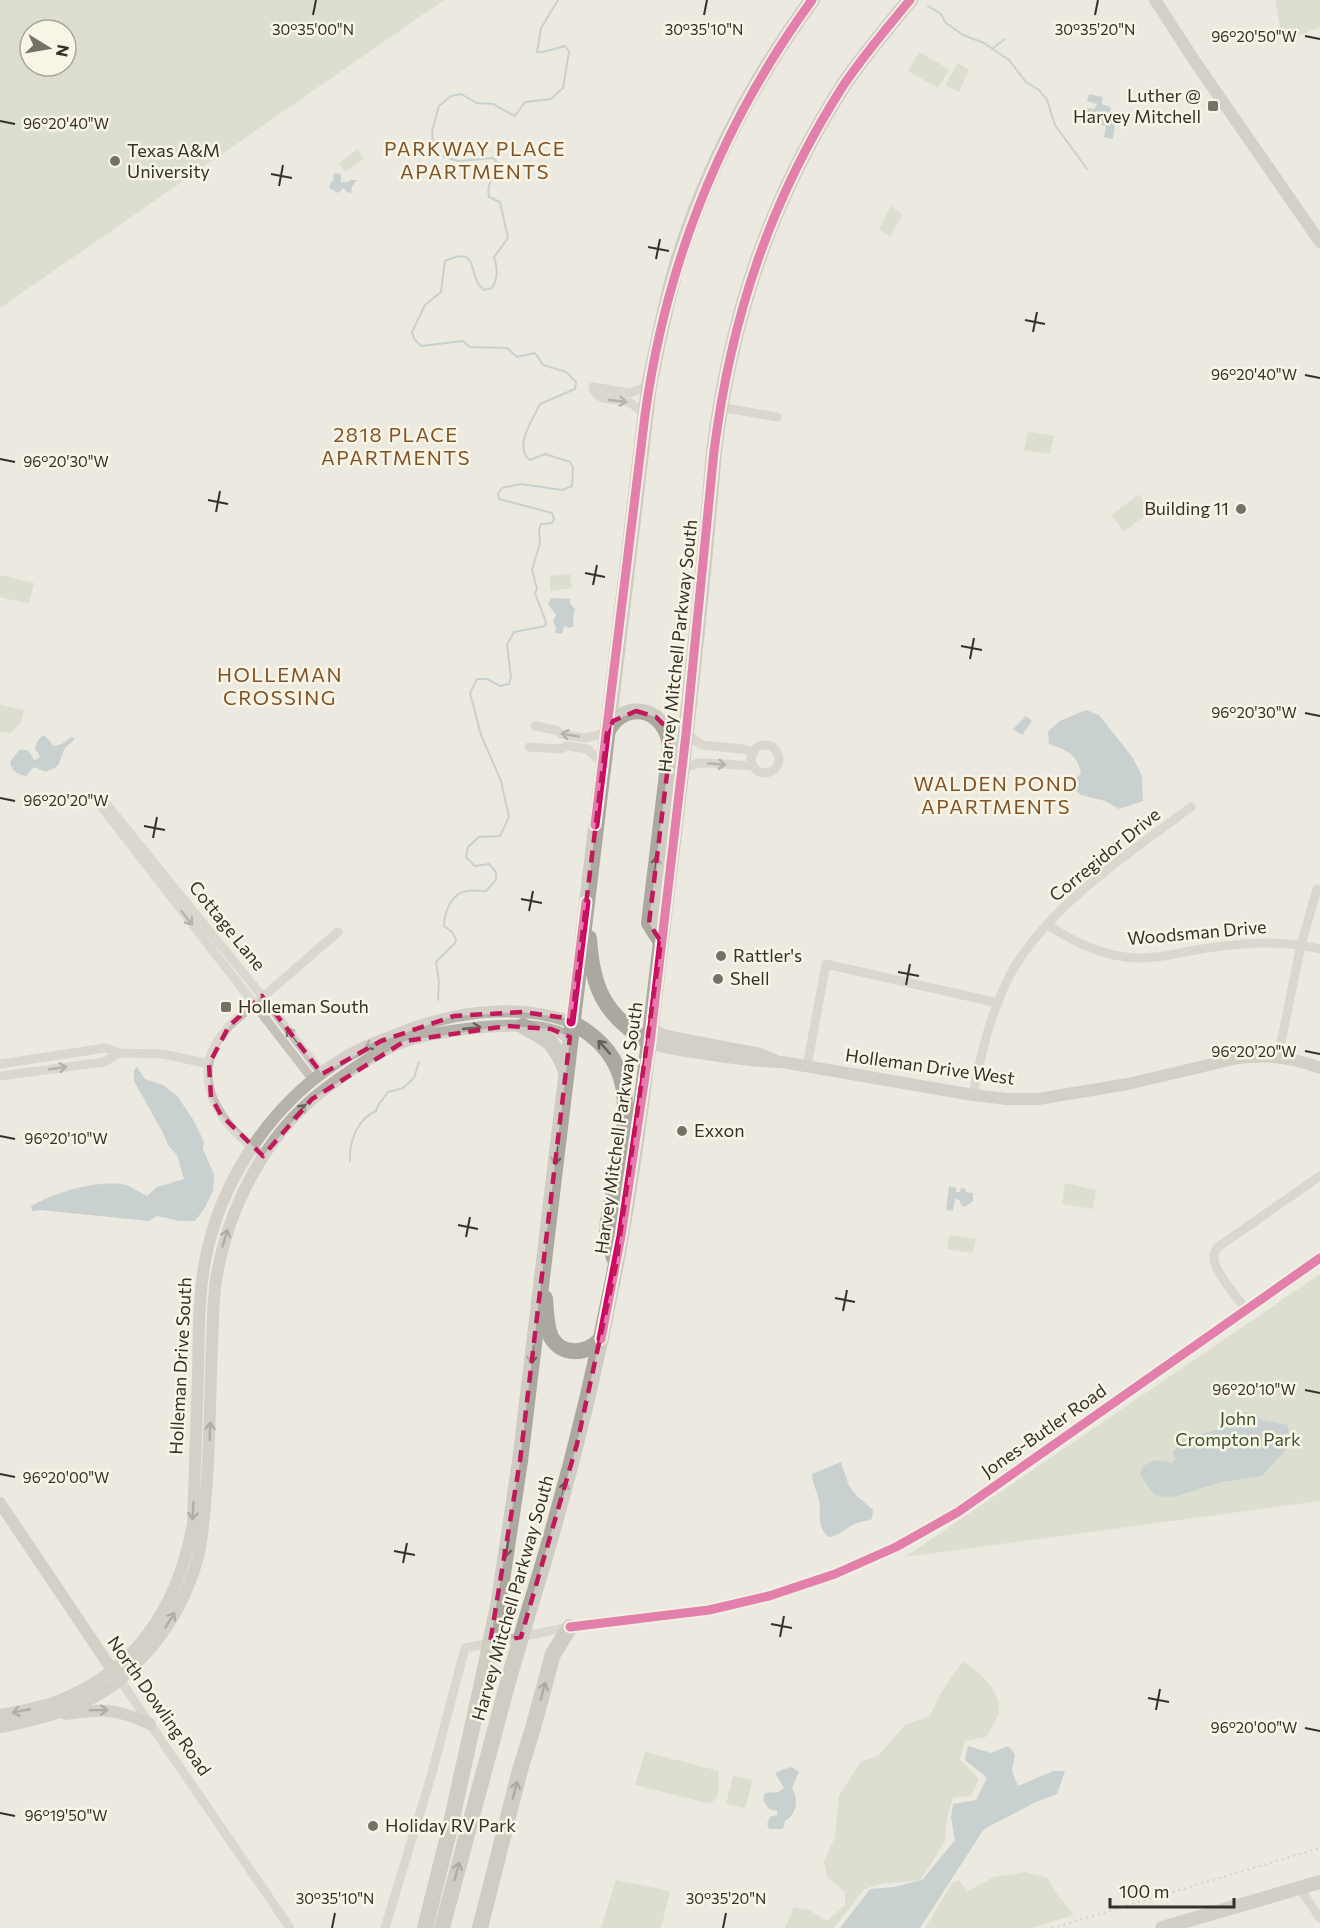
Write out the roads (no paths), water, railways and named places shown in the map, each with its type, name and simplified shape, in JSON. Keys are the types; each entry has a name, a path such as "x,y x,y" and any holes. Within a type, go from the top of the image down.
{"highway":[{"name":"Harvey Mitchell Parkway South","path":"425,1928 484,1674 499,1600 520,1461 649,386 666,306 698,204 731,129 750,93 812,0"},
{"name":"Harvey Mitchell Parkway South","path":"442,1928 509,1678 577,1443 616,1265 651,1035 687,734 720,407 736,328 751,277 788,184 814,134 844,85 910,0"},
{"path":"607,733 613,721 623,714 636,711 656,717 670,738 649,923 661,942"},
{"path":"586,902 590,955 595,982 614,1015 624,1026 651,1035"},
{"path":"572,1022 591,1033 613,1057 620,1072 626,1097 607,1231 616,1265"},
{"path":"523,1026 555,1046 566,1070"},
{"path":"542,1276 549,1327 551,1336 557,1344 576,1352 594,1347 601,1339"},
{"path":"480,1928 520,1770 534,1728 553,1654 570,1627"},
{"path":"414,1928 449,1832"}],"main road":[{"path":"1162,1928 1320,1882"}],"street":[{"path":"1155,0 1320,242"},
{"path":"645,415 629,402 600,397 595,393 593,387 630,393 649,386"},
{"path":"720,407 777,417"},
{"path":"535,726 584,738 607,733"},
{"path":"687,734 702,746 754,752"},
{"path":"529,747 560,749 567,746 588,749 603,765"},
{"path":"682,769 699,763 709,763 753,766 762,773 772,772 777,767 778,753 773,747 759,747 754,752 753,766"},
{"name":"Cottage Lane","path":"102,803 262,996 318,1077 254,1004 102,803"},
{"name":"Corregidor Drive","path":"973,1095 979,1062 998,1003 1012,972 1047,925 1105,872 1191,807"},
{"path":"1278,1057 1301,945 1317,889"},
{"name":"Woodsman Drive","path":"1047,925 1093,950 1138,958 1245,943 1301,945 1320,949"},
{"path":"263,1156 236,1133 211,1098 208,1082 209,1064 215,1045 229,1026 338,932"},
{"path":"807,1066 826,963 998,1003"},
{"path":"228,970 236,964"},
{"name":"Holleman Drive South","path":"0,1726 47,1716 92,1698 116,1676 142,1643 155,1626 173,1593 188,1552 193,1524 199,1315 205,1262 210,1239 227,1192 252,1148 276,1116 318,1077 350,1054 420,1026 454,1016 495,1012 523,1012 558,1017 572,1022"},
{"name":"Holleman Drive South","path":"0,1715 56,1702 116,1676 137,1663 169,1624 190,1580 198,1556 203,1527 216,1282 223,1244 245,1188 263,1156 297,1114 333,1083 378,1054 405,1041 472,1027 523,1026 556,1030 570,1039"},
{"name":"Holleman Drive West","path":"651,1035 670,1049 731,1059 782,1062 1007,1099 1052,1098 1255,1056 1296,1060 1320,1068"},
{"path":"0,1064 105,1048 120,1053 163,1054 209,1064"},
{"path":"0,1076 104,1062 120,1053"},
{"path":"1246,1309 1216,1268 1214,1252 1320,1176"},
{"name":"Jones-Butler Road","path":"385,1928 435,1762 465,1648 570,1627 709,1610 769,1596 835,1574 896,1547 958,1512 1320,1258"},
{"name":"North Dowling Road","path":"0,1503 290,1928"},
{"path":"47,1716 97,1709 114,1711 150,1724"},
{"path":"1299,1888 1320,1918"}],"water":[{"path":"1089,94 1103,97 1102,104 1110,107 1111,114 1116,115 1113,139 1104,137 1106,126 1085,117 1087,108 1094,109 1097,104 1087,101"},
{"path":"334,173 341,174 341,182 357,180 351,193 344,188 338,193 329,188"},
{"path":"551,598 570,599 575,609 574,626 569,628 564,626 562,634 555,633 556,628 553,621 556,615 548,604"},
{"path":"1086,710 1099,715 1133,758 1142,776 1143,801 1119,809 1105,801 1081,795 1074,789 1073,780 1081,774 1077,761 1066,751 1049,744 1048,731 1060,721"},
{"path":"1026,716 1032,721 1022,735 1013,729"},
{"path":"44,735 53,746 62,744 71,737 75,739 65,749 59,764 46,772 34,767 26,776 15,772 10,762 19,750 28,750 34,760 38,759 40,756 35,747"},
{"path":"137,1067 145,1079 163,1085 178,1097 194,1121 204,1142 203,1149 214,1174 213,1191 204,1209 195,1221 179,1221 157,1216 149,1221 32,1211 31,1206 41,1201 87,1186 122,1184 147,1196 157,1187 184,1179 177,1155 168,1145 134,1081 134,1070"},
{"path":"949,1186 956,1188 956,1192 960,1192 961,1188 966,1189 965,1192 973,1193 973,1201 965,1207 961,1205 960,1200 955,1199 953,1211 946,1210"},
{"path":"1245,1412 1264,1420 1288,1425 1290,1445 1262,1476 1222,1482 1167,1497 1155,1495 1148,1487 1140,1474 1143,1466 1156,1460 1172,1463 1175,1459 1173,1452 1188,1437 1232,1426"},
{"path":"841,1462 849,1486 873,1510 872,1519 854,1524 828,1537 821,1527 819,1503 812,1474"},
{"path":"968,1746 991,1753 1008,1746 1015,1754 1012,1771 1018,1786 1053,1771 1065,1771 1057,1794 1036,1802 984,1829 920,1928 840,1928 870,1889 894,1887 922,1880 955,1840 951,1818 953,1804 976,1800 987,1778 965,1760"},
{"path":"792,1767 799,1772 792,1788 796,1806 792,1815 785,1821 783,1829 769,1829 767,1824 770,1817 777,1815 777,1811 769,1809 763,1800 765,1793 778,1792 784,1788 775,1773"}],"waterway":[{"path":"438,1000 439,981 436,962 455,943 456,939 452,932 444,926 449,905 461,893 486,891 496,880 496,872 489,864 475,866 466,857 468,847 479,837 500,836 509,817 501,781 481,735 470,693 477,679 487,679 500,686 509,684 511,677 507,645 514,632 545,626 546,622 535,593 537,589 532,570 540,543 541,524 552,523 554,519 552,513 499,499 498,494 502,488 521,484 562,490 572,486 573,468 570,462 545,454 530,460 523,448 529,425 540,404 575,389 576,382 566,372 543,365 535,353 517,357 507,348 470,347 463,341 421,346 414,339 412,332 425,305 441,292 445,261 457,257 469,259 479,284 484,290 492,288 497,273 494,257 508,238 500,202 489,197 488,192 499,164 493,158 458,161 439,155 433,143 432,131 439,106 451,96 461,94 477,103 493,104 515,116 525,102 551,99 563,88 569,51 565,46 537,52 541,28 558,0"},
{"path":"928,6 941,14 945,22 963,35 984,43 1009,60 1026,82 1039,90 1047,100 1055,125 1087,169"},
{"path":"993,48 1005,39"},
{"path":"350,1161 351,1146 359,1125 376,1111 388,1092 403,1088 414,1078 419,1062"}],"railway":[{"path":"1052,1928 1320,1848"}],"place":[{"name":"Luther @ Harvey Mitchell","path":"1213,106"},
{"name":"Texas A&M University","path":"115,161"},
{"name":"Building 11","path":"1241,509"},
{"name":"Rattler's","path":"721,956"},
{"name":"Shell","path":"718,979"},
{"name":"Holleman South","path":"226,1007"},
{"name":"Exxon","path":"682,1131"},
{"name":"Holiday RV Park","path":"373,1826"}],"district":[{"name":"PARKWAY PLACE APARTMENTS","path":"475,160"},
{"name":"2818 PLACE APARTMENTS","path":"396,446"},
{"name":"HOLLEMAN CROSSING","path":"280,686"},
{"name":"WALDEN POND APARTMENTS","path":"996,796"}],"park label":[{"name":"John Crompton Park","path":"1238,1429"}]}
